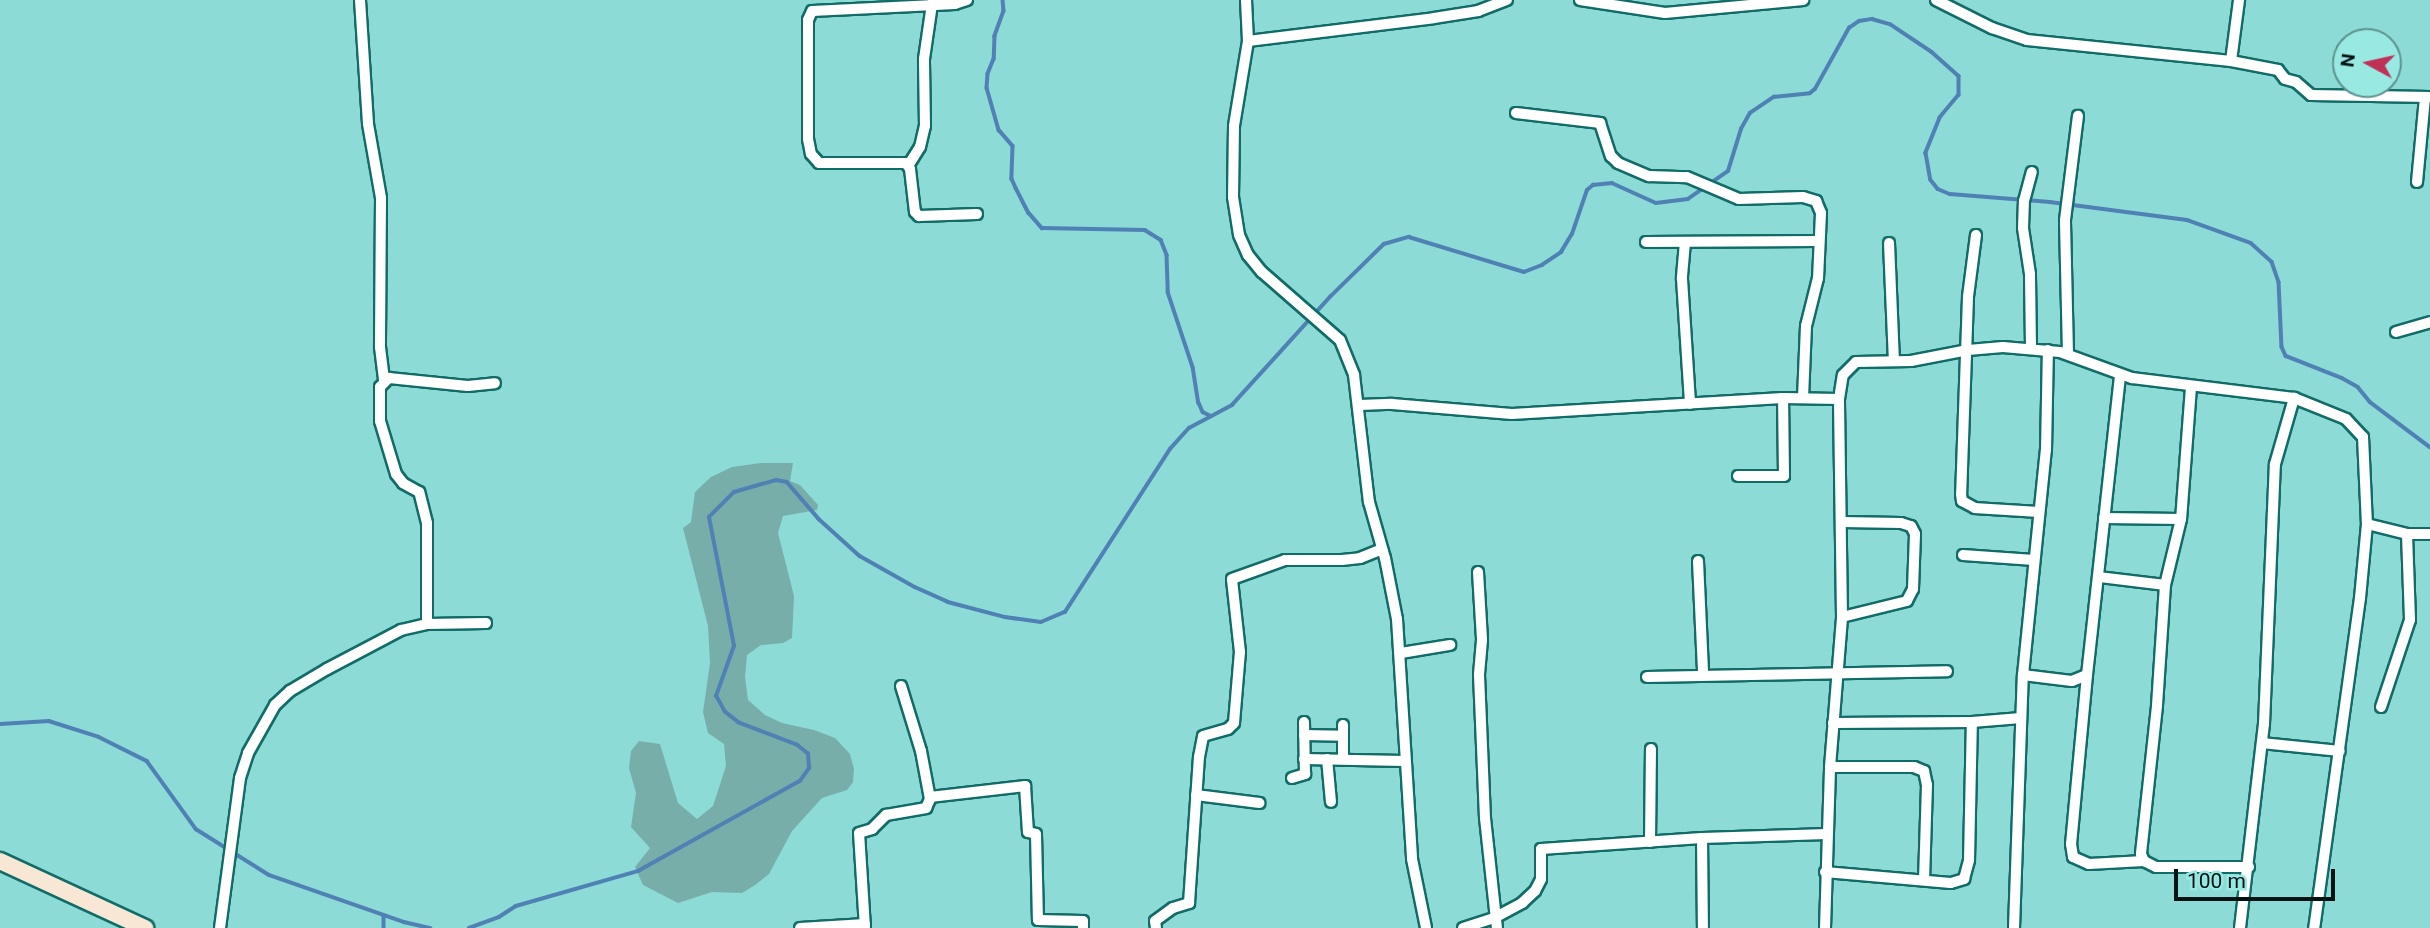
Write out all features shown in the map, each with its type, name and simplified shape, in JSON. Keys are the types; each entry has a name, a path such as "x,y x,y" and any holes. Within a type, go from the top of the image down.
{"street":[{"path":"360,0 368,124 381,198 380,347 384,381 379,399 384,438 399,479 421,495 427,523 427,624"},
{"path":"908,166 899,162 824,164 814,160 808,139 809,13 816,8 932,4 967,0"},
{"path":"1246,0 1248,41 1234,126 1233,197 1239,235 1256,266 1304,311 1336,336 1348,357 1359,405 1369,502 1391,586 1401,653 1404,761 1412,859 1426,928"},
{"path":"1248,41 1434,18 1478,11 1507,0"},
{"path":"1580,0 1665,13 1803,0"},
{"path":"1936,0 1948,2 1992,28 2027,40 2231,61 2278,70 2285,79 2296,82 2311,95 2427,97 2417,182"},
{"path":"2231,61 2239,0"},
{"path":"932,4 924,59 925,126 920,147 908,166 916,214 977,214"},
{"path":"1516,113 1600,123 1607,150 1618,163 1649,176 1687,177 1728,196 1749,200 1813,198 1821,213 1818,285 1806,326 1803,398"},
{"path":"2068,354 2066,202 2078,116"},
{"path":"2031,348 2030,274 2024,238 2025,197 2032,172"},
{"path":"1976,236 1969,297 1961,443 1962,501 1975,508 2038,512"},
{"path":"1646,242 1818,241"},
{"path":"1685,242 1682,279 1690,404"},
{"path":"1889,243 1894,361"},
{"path":"2396,332 2430,322"},
{"path":"1825,928 1826,834 1842,617 1839,399 1843,375 1851,364 1920,360 1968,350 2031,348 2068,354 2120,375 2191,387 2294,398 2346,419 2363,437 2367,524 2340,751 2314,928"},
{"path":"2014,928 2023,675 2046,450 2048,350"},
{"path":"2120,375 2087,675 2071,844 2073,857 2089,864 2144,861 2156,867 2249,867"},
{"path":"384,381 427,380 468,386 495,383"},
{"path":"2144,861 2140,843 2157,706 2165,585 2181,519 2191,387"},
{"path":"1359,405 1392,404 1512,414 1783,398 1839,399"},
{"path":"1738,476 1784,476 1783,398"},
{"path":"2240,928 2262,743 2275,464 2294,398"},
{"path":"2104,518 2181,519"},
{"path":"1842,522 1901,523 1911,526 1914,534 1912,596 1902,603 1842,617"},
{"path":"2367,524 2407,534 2430,534"},
{"path":"2381,706 2405,639 2411,611 2407,534"},
{"path":"1156,928 1155,921 1173,908 1189,903 1203,736 1228,729 1234,723 1240,652 1232,579 1285,560 1360,558 1382,549"},
{"path":"1963,555 2034,560"},
{"path":"1698,561 1703,673"},
{"path":"1478,572 1482,625 1479,675 1486,827 1496,923"},
{"path":"2099,577 2165,585"},
{"path":"220,928 232,825 248,753 275,705 290,691 382,638 427,624 486,623"},
{"path":"1401,653 1450,645"},
{"path":"1647,677 1703,673 1947,671"},
{"path":"2023,675 2072,681 2087,675"},
{"path":"800,928 865,926 859,834 872,829 886,815 926,808 930,797 921,751 901,686"},
{"path":"1833,723 1972,722 2021,718"},
{"path":"1292,778 1306,774 1304,722"},
{"path":"1825,872 1958,882 1968,875 1972,722"},
{"path":"1304,735 1343,730 1343,760"},
{"path":"2262,743 2340,751"},
{"path":"1650,842 1651,749"},
{"path":"1304,758 1404,761"},
{"path":"1327,759 1331,802"},
{"path":"1830,767 1914,767 1924,771 1927,785 1924,880"},
{"path":"930,797 1025,786 1028,832 1036,834 1038,920 1083,921 1083,928"},
{"path":"1196,795 1259,803"},
{"path":"1464,928 1496,923 1535,891 1541,879 1541,849 1702,838 1826,834"},
{"path":"1702,838 1703,928"},
{"path":"4,864 145,928"}],"shaded area":[{"path":"793,463 790,481 800,485 818,505 817,510 783,516 778,533 794,596 792,638 783,643 761,645 747,655 745,677 748,700 765,715 782,723 835,738 850,754 854,769 853,782 847,790 822,798 792,831 769,874 755,885 742,893 712,892 678,903 643,885 635,867 650,848 631,827 636,793 629,768 631,751 639,741 660,744 678,803 697,819 713,806 726,766 724,744 708,733 703,712 710,663 708,626 683,528 691,522 695,492 711,477 732,467"}],"waterway":[{"path":"1003,0 1004,11 995,36 994,59 988,74 987,88 999,130 1013,146 1012,179 1016,188 1029,213 1042,228 1145,230 1161,240 1167,255 1168,292 1193,367 1199,403 1203,412 1211,416"},
{"path":"469,928 499,917 516,906 638,871 800,781 809,768 808,754 797,745 739,723 725,712 716,696 734,646 709,517 734,492 776,480 787,482 819,519 860,556 948,602 1005,617 1041,622 1065,612 1170,449 1189,428 1232,405 1331,296 1384,244 1409,237 1524,272 1542,265 1561,252 1572,234 1587,190 1593,185 1612,183 1656,203 1688,199 1728,171 1741,129 1750,113 1774,97 1810,93 1815,89 1849,28 1859,21 1872,19 1890,24 1932,52 1959,76 1959,95 1940,118 1926,153 1931,180 1938,189 1950,194 2050,202 2187,220 2251,243 2272,262 2279,282 2282,347 2286,356 2358,387 2370,402 2430,447"},
{"path":"0,724 49,721 99,737 147,761 196,829 269,875 404,922 430,928"},
{"path":"384,916 384,928"}]}
